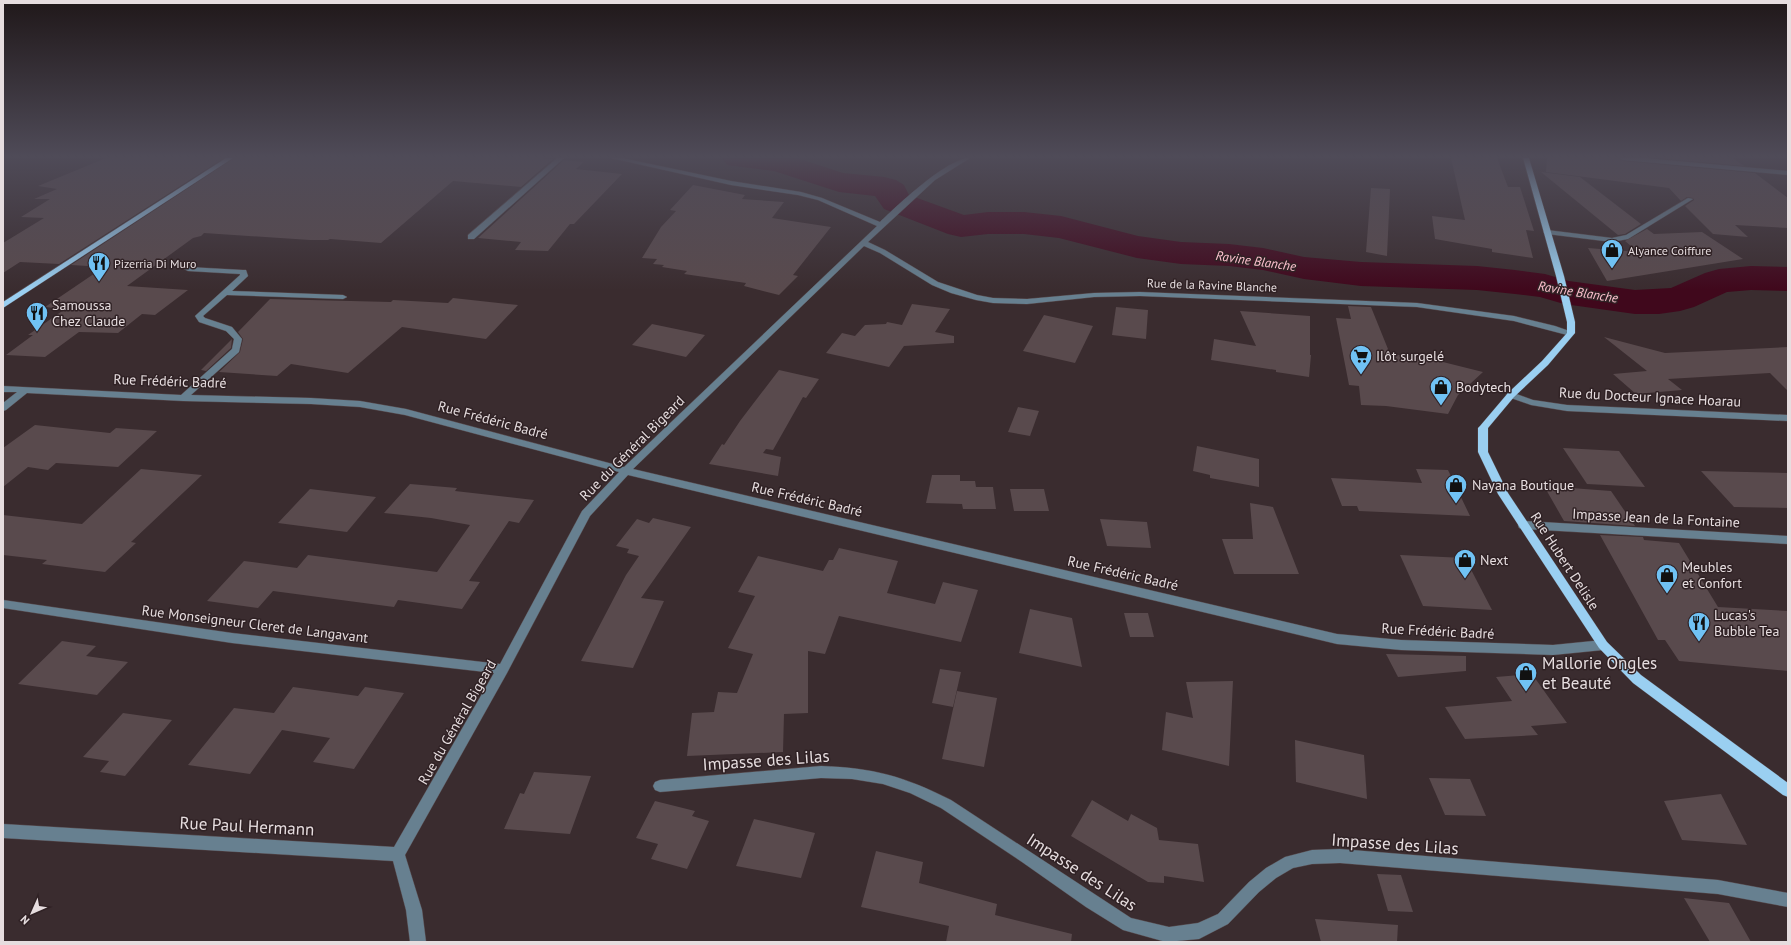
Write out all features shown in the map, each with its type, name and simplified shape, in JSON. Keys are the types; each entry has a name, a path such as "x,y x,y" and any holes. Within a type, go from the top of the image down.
{"main road":[{"path":"3,306 162,202"},
{"path":"1539,202 1560,276 1571,328"},
{"name":"Rue Hubert Delisle","path":"1571,328 1545,363 1511,395 1483,428 1483,452 1503,494 1603,645 1637,679 1788,791"}],"street":[{"path":"471,237 511,202"},
{"path":"827,202 881,225"},
{"name":"Rue du Général Bigeard","path":"398,854 503,669 586,514 626,471 906,202"},
{"path":"1547,232 1589,239 1617,239 1628,236 1685,202"},
{"name":"Rue de la Ravine Blanche","path":"864,243 874,245 910,270 934,283 962,294 995,300 1028,301 1096,295 1140,294 1416,305 1460,310 1571,328"},
{"path":"182,398 236,350 238,339 229,329 202,320 198,316 244,276 243,272 188,269"},
{"path":"226,293 343,296"},
{"name":"Rue Frédéric Badré","path":"3,389 182,398 311,401 360,404 406,412 626,471 1337,638 1401,645 1553,650 1603,645"},
{"path":"3,408 25,390"},
{"name":"Rue du Docteur Ignace Hoarau","path":"1511,395 1531,402 1568,408 1788,418"},
{"name":"Impasse Jean de la Fontaine","path":"1523,525 1788,540"},
{"name":"Rue Monseigneur Cleret de Langavant","path":"3,604 232,638 503,669"},
{"name":"Impasse des Lilas","path":"660,786 821,772 852,773 883,778 914,788 946,804 1091,902 1128,925 1169,935 1199,932 1223,919 1254,886 1271,873 1290,862 1312,857 1340,856 1718,887 1788,900"},
{"name":"Rue Paul Hermann","path":"3,831 398,854"},
{"path":"398,854 414,910 418,942"}],"building":[{"path":"45,202 155,202 59,264 20,262 3,273 3,243 44,218 21,217"},
{"path":"167,202 428,202 381,243 204,233 201,236 193,238 127,286 188,290 155,315 142,314 118,333 79,332 45,357 6,355 33,335 28,335 65,309 45,307 104,267 71,265"},
{"path":"518,202 595,202 574,224 570,224 548,251 515,250 521,242 478,238"},
{"path":"677,202 784,202 772,218 831,227 793,275 798,276 779,295 744,286 746,283 684,274 687,271 662,267 664,265 653,264 657,259 642,258 661,227 676,211 670,210"},
{"path":"1370,202 1389,202 1387,256 1366,252"},
{"path":"1461,202 1525,202 1534,231 1526,230 1533,258 1492,252 1492,249 1435,239 1432,216 1465,220"},
{"path":"1578,202 1613,202 1641,224 1625,234 1618,235"},
{"path":"1691,202 1788,202 1788,228 1735,225 1748,237 1713,234 1685,206"},
{"path":"1647,229 1654,234 1702,232 1743,259 1607,281 1588,248 1638,252 1625,241"},
{"path":"453,298 518,305 486,339 402,327 348,373 291,364 277,376 219,372 240,352 243,339 238,332 270,299 391,302 393,300 448,303"},
{"path":"912,304 950,309 935,332 954,336 954,343 904,346 889,367 826,353 842,333 855,336 865,325 886,324 887,322 902,325"},
{"path":"1348,306 1371,307 1390,354 1427,358 1483,372 1458,395 1448,414 1386,406 1361,405 1359,386 1349,385 1336,318 1351,319"},
{"path":"1116,307 1148,310 1146,339 1112,335"},
{"path":"1240,311 1310,316 1311,355 1309,377 1276,372 1276,370 1211,360 1214,339 1256,346"},
{"path":"1044,315 1093,326 1075,363 1023,351"},
{"path":"652,324 705,335 686,357 632,345"},
{"path":"1604,337 1665,353 1788,347 1788,391 1770,373 1668,379 1682,390 1636,394 1613,374 1647,371"},
{"path":"232,339 231,348 206,371 201,370"},
{"path":"779,370 819,379 806,398 803,397 773,450 766,449 763,453 781,457 778,476 709,464 722,444 724,445 740,421"},
{"path":"1018,407 1039,411 1030,436 1008,432"},
{"path":"35,425 110,433 116,428 157,431 118,467 56,463 48,470 28,467 3,487 3,448"},
{"path":"1197,446 1259,459 1259,487 1210,478 1210,475 1193,471"},
{"path":"1563,448 1619,451 1645,487 1587,484"},
{"path":"141,469 202,475 131,542 136,543 105,572 42,564 47,560 3,555 3,515 82,524"},
{"path":"1416,469 1448,470 1470,516 1359,511 1357,506 1342,506 1331,478 1422,483"},
{"path":"1701,471 1788,473 1788,508 1734,507"},
{"path":"932,475 960,475 960,481 975,481 976,487 993,487 996,509 963,509 962,504 926,503"},
{"path":"410,484 457,488 455,491 534,500 519,523 509,521 469,581 480,582 462,609 398,600 394,607 273,591 258,608 207,601 244,561 297,568 308,555 437,572 470,525 431,518 384,513"},
{"path":"1544,486 1611,491 1635,526 1564,521"},
{"path":"310,489 376,497 347,532 278,523"},
{"path":"1010,489 1044,489 1049,511 1014,511"},
{"path":"1250,503 1273,507 1299,574 1234,574 1222,539 1253,539"},
{"path":"653,518 691,527 641,598 664,601 633,668 581,661 626,575 639,556 627,553 629,549 616,546 637,519 649,523"},
{"path":"1100,519 1147,522 1151,548 1107,546"},
{"path":"1600,535 1643,537 1644,540 1679,543 1718,607 1788,611 1788,671 1679,661 1665,640 1658,640"},
{"path":"839,548 898,561 887,593 935,604 943,582 978,590 961,642 839,616 825,654 808,651 808,713 784,714 783,752 687,756 692,713 714,712 718,692 737,693 753,654 728,648 755,596 738,592 758,556 823,571 829,560 833,560"},
{"path":"1400,555 1465,558 1492,610 1423,606"},
{"path":"1030,609 1072,618 1082,667 1019,653"},
{"path":"1124,613 1148,613 1154,637 1130,637"},
{"path":"62,641 96,646 86,656 128,662 97,695 18,684"},
{"path":"1386,654 1466,656 1466,671 1398,677"},
{"path":"940,669 961,672 953,707 932,703"},
{"path":"1532,674 1567,723 1531,726 1538,735 1465,739 1445,707 1512,701 1496,677"},
{"path":"1233,681 1229,766 1162,750 1166,712 1193,718 1186,682"},
{"path":"293,687 358,696 365,687 404,693 354,769 313,762 330,738 282,730 250,774 188,765 234,708 274,713"},
{"path":"957,691 997,698 984,767 942,759"},
{"path":"123,713 172,720 125,776 100,772 109,761 83,757"},
{"path":"1295,740 1364,755 1367,799 1296,782"},
{"path":"534,772 591,776 570,834 504,829 520,793 524,794"},
{"path":"1429,778 1470,779 1486,816 1445,815"},
{"path":"1721,794 1747,845 1682,840 1664,801"},
{"path":"1092,800 1128,821 1131,814 1157,828 1159,840 1198,844 1204,882 1164,876 1164,883 1148,882 1071,836"},
{"path":"655,801 695,811 692,816 709,821 687,869 651,859 658,844 636,838"},
{"path":"754,819 815,833 801,878 736,866"},
{"path":"876,851 923,862 919,883 997,904 995,915 1072,934 1071,942 946,942 949,926 861,907"},
{"path":"1377,874 1401,875 1413,912 1388,911"},
{"path":"1684,898 1729,903 1751,942 1710,942"},
{"path":"1315,919 1398,925 1397,942 1321,942"}],"waterway":[{"name":"Ravine Blanche","path":"896,202 961,226 988,223 1024,223 1061,227 1137,247 1181,253 1229,255 1263,259 1304,268 1361,274 1477,278 1515,282 1545,286 1564,292 1635,302 1659,302 1680,299 1719,281 1751,278 1788,279"}],"place":[{"name":"Alyance Coiffure","path":"1612,270"},
{"name":"Pizerria Di Muro","path":"99,282"},
{"name":"Samoussa Chez Claude","path":"37,332"},
{"name":"Ilôt surgelé","path":"1361,376"},
{"name":"Bodytech","path":"1441,406"},
{"name":"Nayana Boutique","path":"1456,504"},
{"name":"Next","path":"1465,580"},
{"name":"Meubles et Confort","path":"1667,594"},
{"name":"Lucas's Bubble Tea","path":"1699,642"},
{"name":"Mallorie Ongles et Beauté","path":"1526,692"}]}
